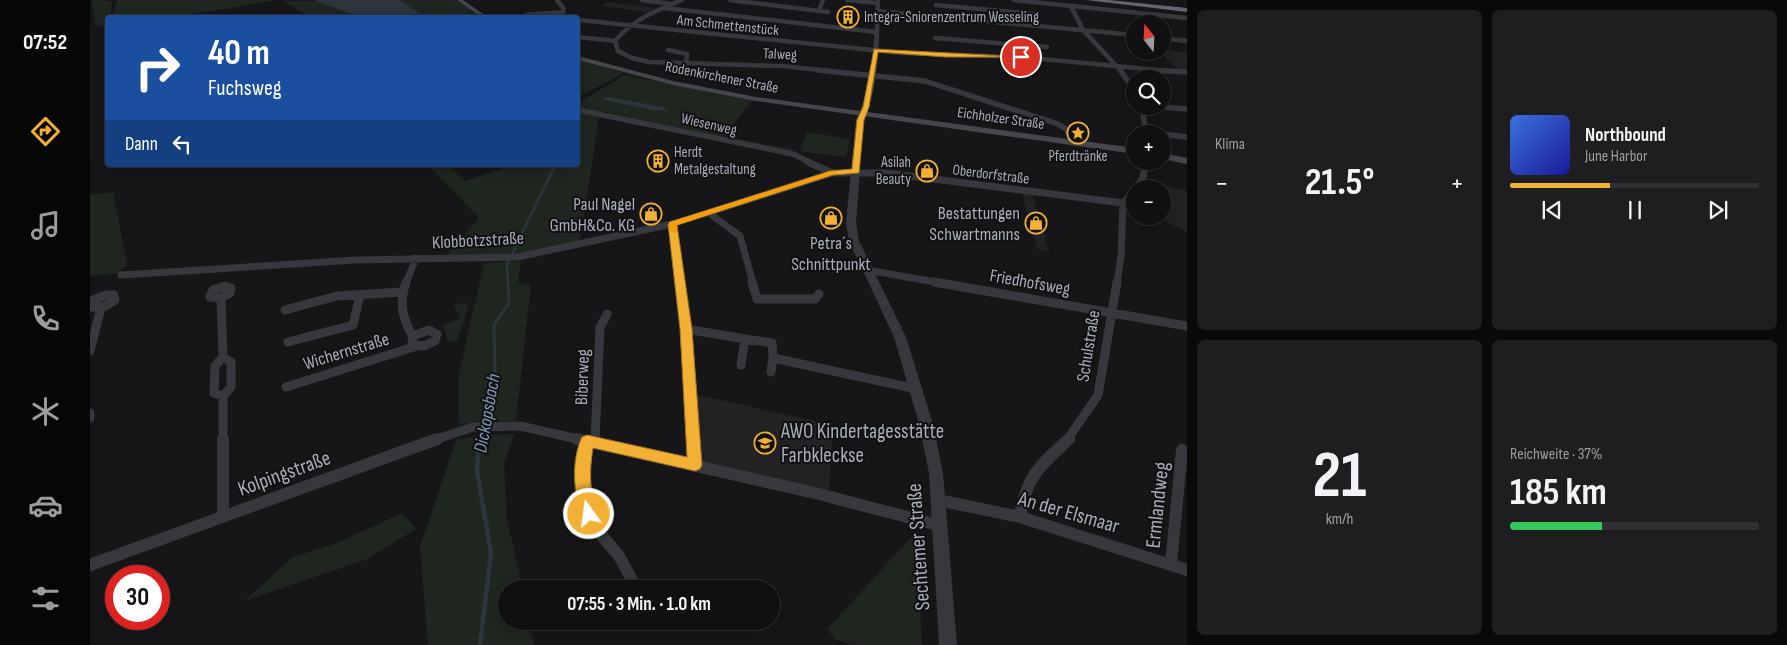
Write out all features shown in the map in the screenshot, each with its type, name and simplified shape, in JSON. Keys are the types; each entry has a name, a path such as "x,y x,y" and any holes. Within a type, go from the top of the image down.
{"highway":[{"path":"1089,0 1187,8"},
{"path":"1122,0 1187,8"}],"main road":[{"path":"460,0 482,15"},
{"name":"Rodenkirchener Straße","path":"580,59 630,73 706,90 864,113"},
{"name":"Eichholzer Straße","path":"864,113 1126,150"},
{"path":"1171,158 1187,161"}],"street":[{"path":"526,15 565,11 557,0"},
{"path":"642,0 672,4"},
{"path":"580,37 615,41 621,33 632,26 682,0"},
{"path":"730,0 828,12"},
{"path":"790,8 794,0"},
{"path":"819,11 823,0"},
{"path":"847,0 877,2"},
{"path":"1014,0 1187,18"},
{"name":"Sechtemer Straße","path":"877,2 876,50 857,144 851,223 854,241 900,338 917,389 936,474 938,525 948,645"},
{"path":"936,4 1035,14"},
{"path":"1071,6 1083,30 1119,68 1126,78"},
{"path":"664,8 876,32"},
{"path":"989,9 992,22"},
{"path":"877,11 1126,34"},
{"name":"Am Schmettenstück","path":"580,20 922,54 1041,59 1119,68 1187,72"},
{"path":"935,38 1048,47"},
{"path":"1171,39 1187,41"},
{"name":"Talweg","path":"615,41 618,51 624,55 650,62 782,66 940,84 1063,126 1072,141"},
{"path":"1034,46 1041,59"},
{"path":"668,50 687,54 686,63"},
{"path":"1171,108 1187,109"},
{"name":"Wiesenweg","path":"580,110 793,154 832,173"},
{"path":"1171,135 1187,137"},
{"name":"Klobbotzstraße","path":"121,276 356,260 518,257 672,224 832,173 856,171"},
{"name":"Oberdorfstraße","path":"856,171 886,173 1123,203"},
{"path":"1123,203 1126,200"},
{"name":"Schulstraße","path":"1020,517 1023,497 1037,468 1073,435 1098,395 1121,256 1123,203"},
{"path":"709,213 740,236 757,299 815,300 820,294"},
{"path":"672,224 686,329 695,465"},
{"name":"Wichernstraße","path":"286,387 415,342 402,318 401,292 416,258"},
{"name":"Friedhofsweg","path":"867,270 1187,326"},
{"path":"285,310 337,296 401,292"},
{"name":"Wichernstraße","path":"288,342 353,325 360,295"},
{"path":"221,298 223,357 215,366 214,393 223,396"},
{"path":"90,351 101,308"},
{"name":"Biberweg","path":"607,314 600,328 591,441 582,475 583,493 596,530 619,554 632,580"},
{"path":"686,329 772,343 773,358 770,372"},
{"path":"741,365 745,339"},
{"path":"223,357 231,362 231,387 223,396 223,516"},
{"path":"773,358 917,389"},
{"path":"90,413 90,418"},
{"name":"Kolpingstraße","path":"90,565 473,428 494,426 520,426 591,441 815,493 938,525"},
{"name":"Ermlandweg","path":"1171,564 1182,450"},
{"name":"An der Elsmaar","path":"938,500 1020,517 1187,570"}],"shaded area":[{"path":"92,0 112,1 111,15 105,15 105,27 95,25"},
{"path":"117,0 278,0 188,15 113,15"},
{"path":"314,0 400,0 421,15 354,15"},
{"path":"456,0 481,15 307,15 283,1"},
{"path":"608,2 655,8 647,12 602,6"},
{"path":"1171,51 1187,52 1187,71 1179,70 1168,60 1171,60"},
{"path":"580,60 624,73 580,96"},
{"path":"625,75 753,100 724,136 800,151 807,132 850,139 846,157 765,147 600,111 580,242 521,254 447,255 479,218 430,167 451,167 465,181 509,167 580,167 580,102"},
{"path":"609,97 662,107 669,111 652,110 605,100 604,98"},
{"path":"1171,187 1187,191 1187,232 1171,224"},
{"path":"113,192 127,264 118,273 90,276 90,195"},
{"name":"Bestattungen Schwartmanns","path":"1022,193 1032,194 1049,251 1037,249"},
{"path":"521,261 518,282 531,285 516,421 482,421 459,425 458,378 484,263"},
{"path":"469,303 458,340 448,342 443,325 460,318 454,304"},
{"name":"AWO Kindertagesstätte Farbkleckse","path":"694,394 833,425 829,491 700,461"},
{"path":"514,434 504,464 507,519 521,580 498,580 498,630 531,630 534,645 428,645 420,547 456,440 480,435"},
{"path":"402,513 416,529 365,560 244,601 293,557 334,544"},
{"path":"916,532 922,645 855,645 836,640 827,629"}],"waterway":[{"name":"Dickopsbach","path":"508,283 507,265 554,167"},
{"name":"Dickopsbach","path":"479,440 482,421 495,380 494,325 509,303 508,282"},
{"name":"Dickopsbach","path":"479,439 477,471 491,553 480,645"}],"slow traffic":[{"path":"673,231 672,224 835,172"}],"place":[{"name":"Integra-Sniorenzentrum Wesseling","path":"848,17"},
{"name":"Pferdtränke","path":"1078,133"},
{"name":"Herdt Metalgestaltung","path":"658,161"},
{"name":"Asilah Beauty","path":"927,171"},
{"name":"Paul Nagel GmbH&Co. KG","path":"651,214"},
{"name":"Petra´s Schnittpunkt","path":"831,218"},
{"name":"Bestattungen Schwartmanns","path":"1036,223"},
{"name":"AWO Kindertagesstätte Farbkleckse","path":"765,443"}],"route":[{"path":"589,514 583,493 582,475 587,441 695,465 686,329 672,224 832,173 856,171 860,120 866,107 876,50 946,56 1021,57"}]}
